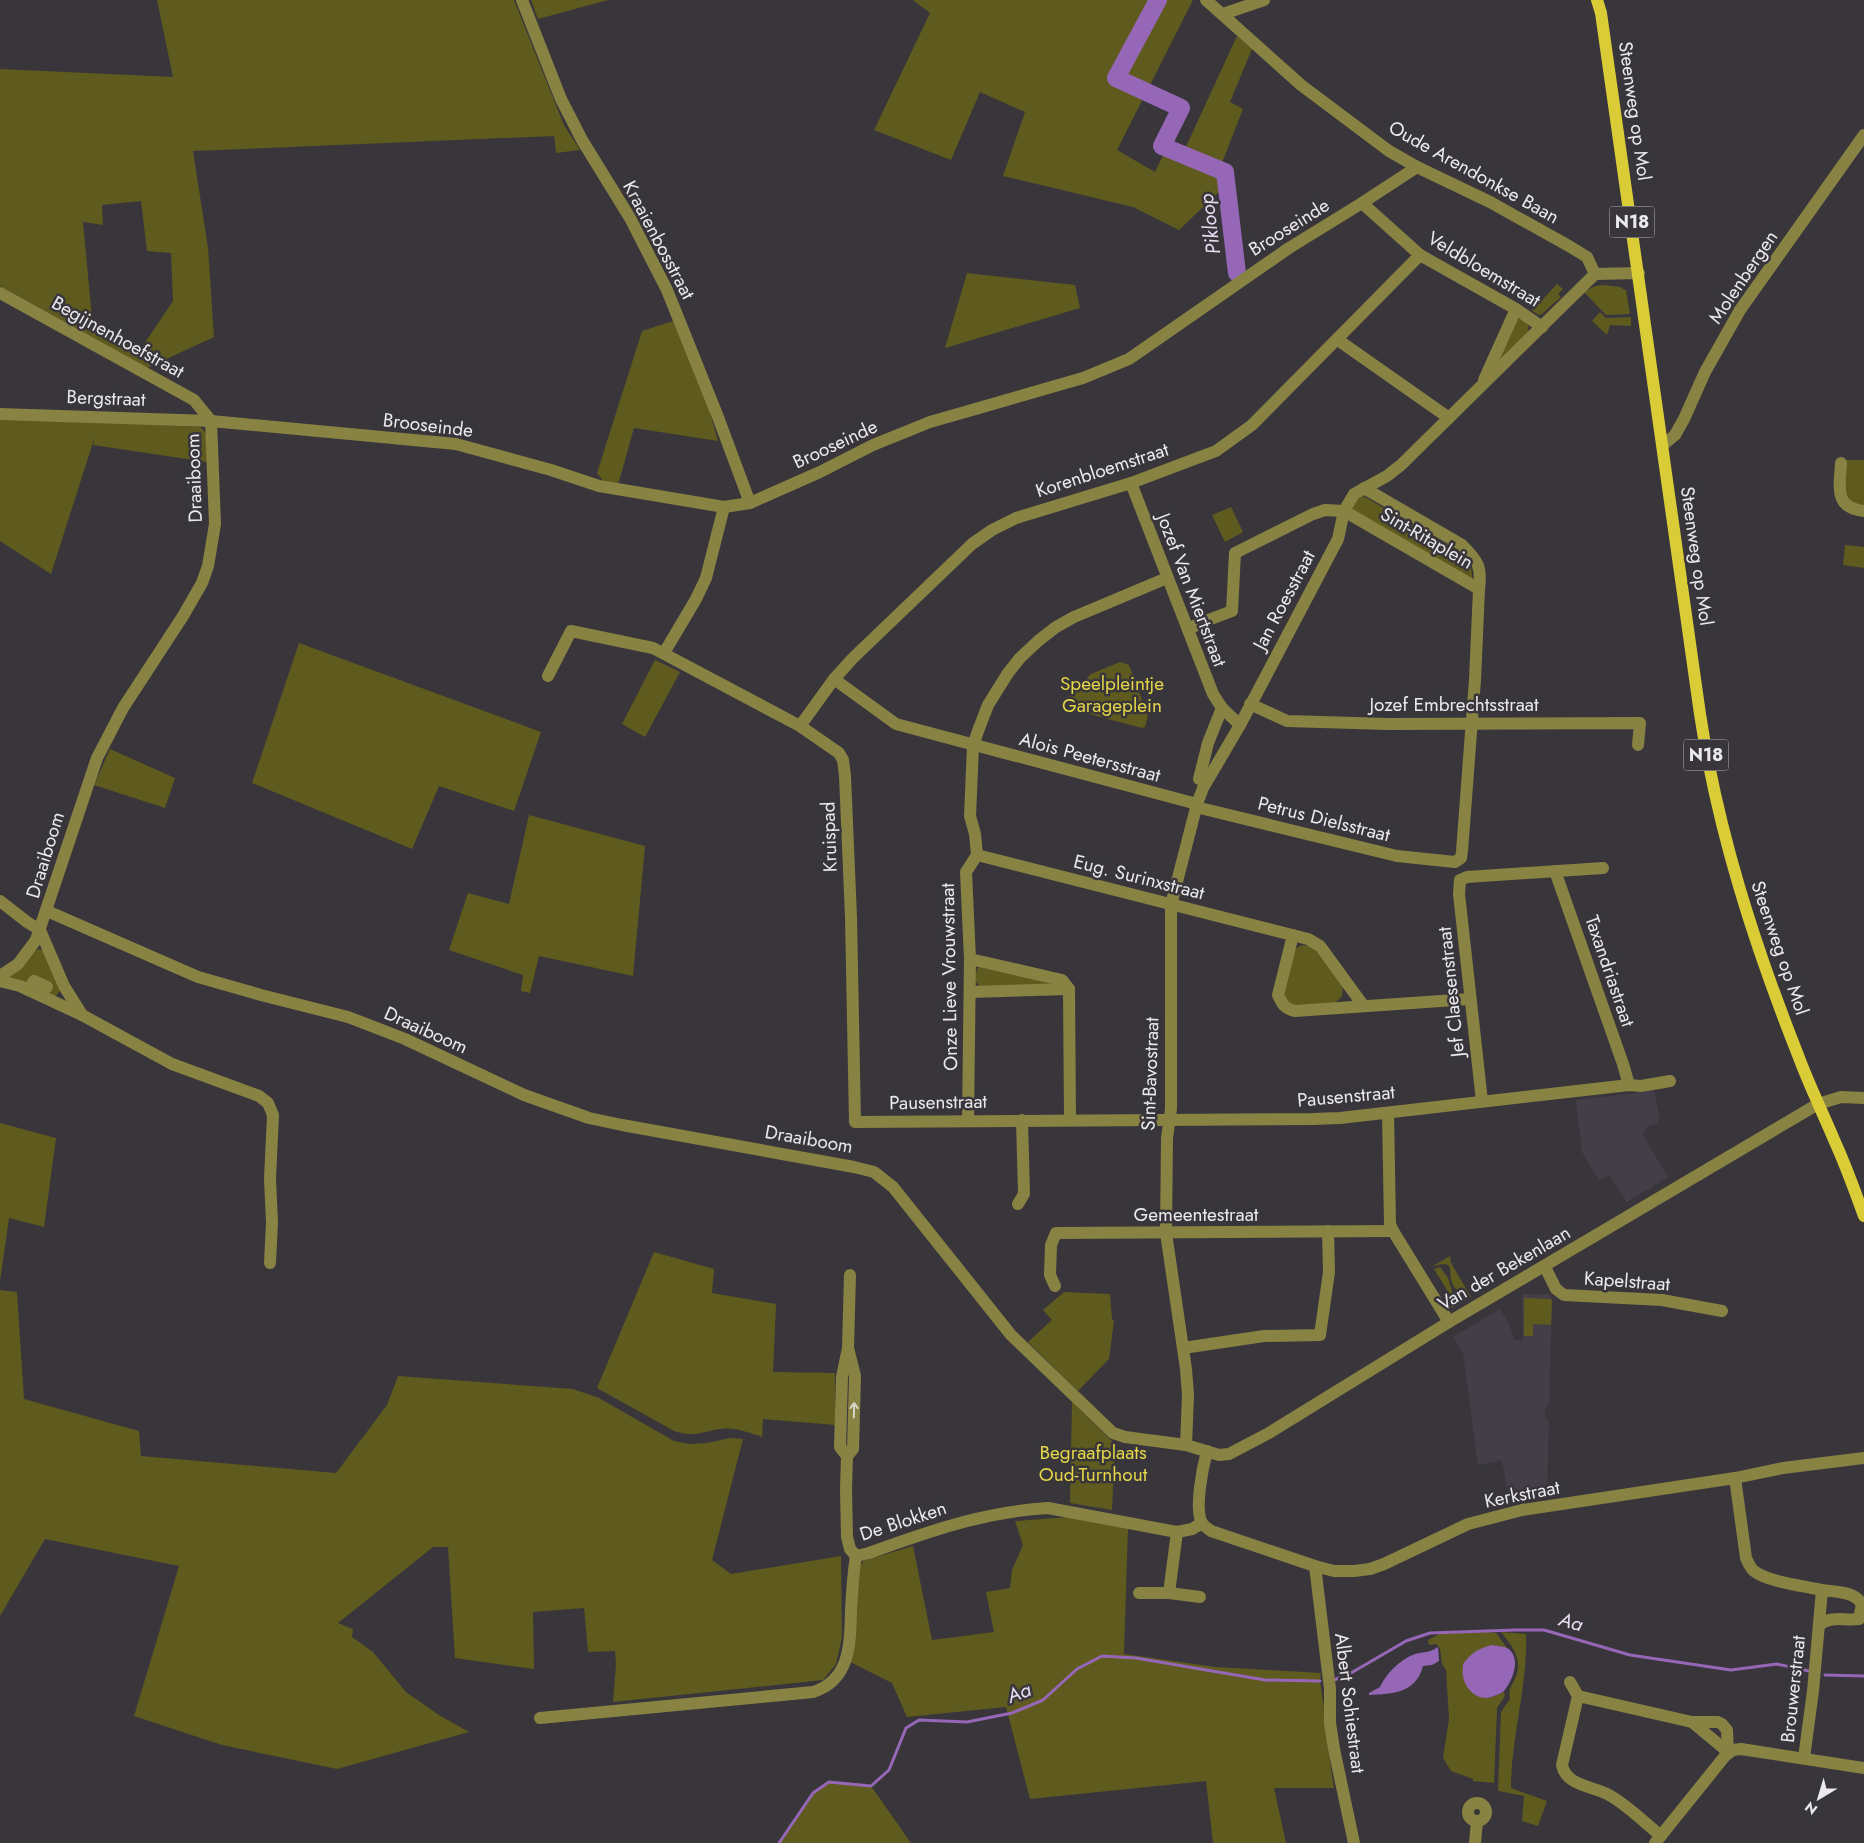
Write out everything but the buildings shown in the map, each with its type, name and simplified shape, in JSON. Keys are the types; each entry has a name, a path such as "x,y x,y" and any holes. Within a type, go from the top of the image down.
{"main road":[{"name":"Steenweg op Mol","path":"1597,0 1606,41 1700,714 1715,798 1726,846 1759,954 1818,1104"},
{"name":"N18","path":"1818,1104 1836,1143 1864,1216"}],"street":[{"name":"Kraaienbosstraat","path":"522,0 561,100 582,140 630,218 667,290 689,341 750,503"},
{"name":"Oude Arendonkse Baan","path":"1206,0 1301,85 1389,150 1417,167 1490,202 1569,246 1586,257 1596,274"},
{"path":"1223,14 1264,0"},
{"name":"Molenbergen","path":"1663,445 1674,435 1684,419 1705,372 1740,310 1864,135"},
{"name":"Brooseinde","path":"211,421 456,444 551,470 599,486 724,507 750,503 820,472 873,445 930,422 1083,378 1122,362 1289,248 1417,167"},
{"name":"Veldbloemstraat","path":"1362,203 1420,255 1516,309 1542,327"},
{"name":"Korenbloemstraat","path":"800,726 834,679 915,597 972,544 992,530 1016,518 1131,483 1216,451 1252,425 1420,255"},
{"path":"1188,629 1232,611 1234,553 1312,514 1325,510 1344,511 1354,494 1387,476 1401,465 1596,274 1639,273"},
{"name":"Begijnenhoefstraat","path":"0,292 194,400 211,421"},
{"path":"1482,385 1516,309"},
{"path":"1338,340 1449,418"},
{"name":"Bergstraat","path":"0,414 211,421"},
{"name":"Draaiboom","path":"211,421 215,524 208,566 202,583 183,616 123,708 97,758 82,798 47,911 198,977 348,1017 405,1039 556,1108 606,1122 874,1172 893,1187 1011,1335 1113,1433 1125,1437 1186,1445 1207,1451"},
{"path":"1841,462 1840,496 1843,502 1852,509 1864,511"},
{"name":"Jozef Van Miertstraat","path":"1131,483 1213,694 1222,708 1240,725"},
{"name":"Sint-Ritaplein","path":"1344,511 1479,589 1481,578 1480,566 1462,545 1364,488"},
{"path":"664,653 696,599 706,578 724,507"},
{"name":"Jan Roesstraat","path":"1240,725 1338,539 1344,511"},
{"path":"977,855 975,834 970,816 973,746 988,705 999,687 1020,658 1038,640 1056,627 1167,578"},
{"path":"1471,723 1479,589"},
{"name":"Kruispad","path":"548,676 572,631 643,645 664,653 800,726 839,753 844,760 851,917 855,1122"},
{"name":"Alois Peetersstraat","path":"834,679 896,724 1197,804"},
{"name":"Jozef Embrechtsstraat","path":"1250,704 1287,721 1388,724 1640,723 1638,745"},
{"path":"1199,780 1208,743 1222,708"},
{"name":"Petrus Dielsstraat","path":"1197,804 1200,808 1397,856 1455,862 1461,858 1471,723"},
{"name":"Sint-Bavostraat","path":"1186,1445 1188,1395 1166,1233 1168,1121 1171,1109 1171,905 1197,804 1203,788 1240,725"},
{"name":"Eug. Surinxstraat","path":"977,855 1308,939 1320,946 1363,1005"},
{"name":"Onze Lieve Vrouwstraat","path":"968,1120 970,959 966,872 977,855"},
{"path":"1556,871 1603,868"},
{"name":"Jef Claesenstraat","path":"1482,1101 1470,999 1460,880 1467,877 1556,871"},
{"name":"Taxandriastraat","path":"1556,871 1629,1084"},
{"path":"0,900 40,930 64,986 82,1015"},
{"path":"0,976 18,964 27,955 36,940 47,911"},
{"path":"1293,935 1278,988 1278,995 1282,1004 1288,1009 1295,1011 1470,999"},
{"path":"970,959 1062,980 1069,989 1070,1120"},
{"path":"0,981 12,983 82,1015 172,1064 259,1096 268,1103 273,1115 270,1179 272,1222 270,1263"},
{"path":"28,990 34,981 47,987"},
{"path":"970,992 1069,989"},
{"name":"Pausenstraat","path":"855,1122 1313,1119 1629,1084 1641,1086 1670,1081"},
{"name":"Van der Bekenlaan","path":"1207,1451 1218,1455 1229,1454 1261,1437 1449,1322 1818,1104 1841,1097 1864,1098"},
{"path":"1388,1112 1390,1217 1393,1230 1449,1322"},
{"path":"1018,1204 1024,1194 1022,1120"},
{"name":"Gemeentestraat","path":"1055,1286 1050,1275 1051,1244 1056,1233 1393,1230"},
{"path":"1183,1348 1264,1336 1320,1335 1329,1272 1328,1231"},
{"name":"Kapelstraat","path":"1545,1267 1556,1289 1564,1295 1662,1300 1722,1311"},
{"path":"850,1275 848,1348 855,1376 853,1449 847,1456 846,1490 848,1537 850,1549 856,1556"},
{"path":"1169,1593 1177,1532 1192,1529 1202,1523 1199,1512 1201,1470 1207,1451"},
{"name":"Kerkstraat","path":"1202,1523 1211,1530 1314,1566 1334,1571 1370,1569 1398,1558 1468,1524 1522,1510 1736,1478 1783,1468 1864,1458"},
{"name":"Brouwerstraat","path":"1736,1478 1746,1558 1754,1571 1775,1580 1822,1590 1848,1593 1858,1598 1862,1604 1859,1618 1832,1619 1824,1621 1819,1625"},
{"name":"De Blokken","path":"540,1718 813,1692 825,1688 843,1668 849,1651 856,1556 948,1525 991,1514 1048,1508 1177,1532"},
{"name":"Albert Sohiestraat","path":"1314,1566 1330,1688 1330,1724 1354,1843"},
{"name":"Brouwerstraat","path":"1804,1758 1813,1690 1822,1590"},
{"path":"1139,1593 1200,1596"},
{"path":"1570,1682 1578,1696 1562,1765 1565,1775 1574,1782 1608,1794 1658,1839 1728,1752 1736,1749 1864,1768"},
{"path":"1578,1696 1692,1722 1718,1722 1727,1730 1728,1752"},
{"path":"1692,1722 1728,1752"},
{"path":"1475,1843 1477,1821"}],"shaded area":[{"path":"1654,1091 1660,1118 1658,1118 1658,1124 1650,1125 1642,1134 1668,1177 1627,1202 1609,1175 1599,1180 1582,1152 1576,1100"},
{"path":"1522,1294 1549,1294 1552,1299 1549,1404 1545,1409 1545,1418 1549,1421 1547,1491 1526,1493 1527,1500 1509,1501 1502,1460 1478,1465 1463,1353 1453,1337 1500,1309 1508,1322 1515,1340 1523,1340"},
{"path":"1492,1645 1505,1647 1512,1652 1515,1669 1504,1691 1489,1698 1484,1698 1474,1694 1467,1686 1464,1681 1463,1664 1476,1652"},
{"path":"1438,1647 1439,1661 1432,1665 1423,1666 1420,1675 1409,1687 1395,1693 1369,1695 1369,1693 1380,1687 1386,1677 1399,1663 1415,1654 1429,1652"}],"green space":[{"path":"157,0 514,0 564,125 580,150 556,153 554,136 193,151 208,248 214,337 147,368 0,286 0,69 173,77","holes":["141,201 147,251 171,253 173,301 142,347 92,318 83,222 103,225 102,205"]},
{"path":"531,0 608,0 538,19"},
{"path":"913,0 1193,0 1117,150 1155,172 1168,145 1184,151 1237,36 1252,49 1230,102 1243,109 1218,173 1224,180 1219,192 1179,230 1133,207 1003,176 1025,112 980,92 951,160 874,130 930,13"},
{"path":"967,273 1075,285 1080,308 945,348"},
{"path":"1557,284 1563,289 1558,294 1561,297 1542,314 1539,315 1532,311"},
{"path":"1595,286 1621,287 1626,290 1630,314 1606,315 1584,292"},
{"path":"1600,312 1606,318 1631,317 1631,326 1610,325 1607,335 1592,321"},
{"path":"1519,319 1527,323 1529,327 1528,332 1496,364 1516,321"},
{"path":"676,320 701,381 718,441 634,428 618,485 604,482 597,473 642,331"},
{"path":"0,417 200,427 207,438 207,462 93,445 95,436 51,574 0,541"},
{"path":"1846,460 1864,460 1864,505 1852,504 1844,492"},
{"path":"1363,496 1462,553 1471,568 1473,581 1351,512 1357,498"},
{"path":"1231,507 1243,532 1225,542 1212,515"},
{"path":"1845,545 1864,547 1864,568 1843,565"},
{"path":"299,643 541,732 514,811 439,786 412,849 252,783"},
{"path":"655,660 680,672 645,737 622,724"},
{"name":"Speelpleintje Garageplein","path":"1120,662 1129,665 1148,716 1145,727 1142,728 1063,707 1062,703 1091,674"},
{"path":"110,749 175,778 165,808 94,785"},
{"path":"529,815 645,846 633,976 539,956 530,993 521,991 523,975 449,950 468,893 509,904"},
{"path":"1302,945 1313,947 1343,986 1342,996 1335,1003 1296,1007 1289,1003 1283,995 1293,950"},
{"path":"38,949 44,950 60,991 55,997 1,979"},
{"path":"978,967 1058,984 979,986 974,979"},
{"path":"0,1123 56,1138 44,1227 9,1218 0,1281"},
{"path":"654,1252 714,1269 712,1293 776,1304 773,1372 835,1373 835,1425 763,1419 762,1437 732,1429 688,1434 674,1431 597,1388"},
{"path":"1450,1256 1451,1263 1471,1297 1468,1299 1453,1285 1448,1265 1433,1266"},
{"path":"1440,1267 1448,1278 1453,1294 1466,1300 1452,1308 1451,1306 1455,1303 1434,1269"},
{"path":"0,1290 17,1292 24,1399 139,1431 141,1456 336,1473 387,1405 398,1376 573,1389 599,1398 674,1441 689,1444 707,1443 730,1438 743,1439 712,1560 731,1574 841,1556 842,1637 836,1664 823,1680 613,1702 616,1665 615,1651 588,1652 584,1608 533,1612 534,1669 455,1658 448,1547 433,1547 338,1623 353,1629 352,1637 373,1652 406,1692 439,1715 469,1732 337,1769 222,1745 134,1716 179,1566 45,1539 0,1616"},
{"path":"1064,1292 1110,1294 1112,1319 1114,1321 1109,1359 1078,1391 1028,1342 1052,1320 1043,1310"},
{"path":"1524,1298 1551,1299 1552,1302 1551,1325 1533,1324 1533,1336 1524,1336"},
{"name":"Begraafplaats Oud-Turnhout","path":"1072,1402 1115,1444 1112,1510 1070,1503"},
{"path":"1069,1517 1128,1528 1124,1654 1215,1667 1321,1673 1320,1681 1334,1788 1274,1788 1286,1843 1213,1843 1206,1781 1030,1799 1006,1707 907,1717 892,1683 850,1662 860,1567 863,1561 913,1546 932,1640 994,1632 986,1592 1010,1588 1012,1570 1023,1545 1015,1521"},
{"path":"1501,1632 1526,1634 1526,1653 1511,1788 1547,1801 1538,1826 1522,1821 1524,1796 1499,1791 1498,1789 1501,1712 1510,1699 1510,1689 1518,1669 1515,1652"},
{"path":"1441,1633 1496,1633 1507,1648 1492,1645 1489,1698 1504,1692 1505,1696 1497,1708 1494,1783 1473,1781 1473,1779 1451,1771 1443,1758 1449,1719 1446,1670 1442,1664 1440,1648 1436,1644 1429,1645 1428,1640"},
{"path":"829,1782 871,1786 911,1843 779,1843 813,1793"}],"waterway":[{"name":"Pikloop","path":"1158,0 1116,78 1181,108 1162,146 1225,172 1237,273"},
{"name":"Aa","path":"1334,1680 1351,1673 1406,1641 1430,1633 1515,1630 1544,1630 1630,1655 1731,1670 1777,1664 1809,1671"},
{"name":"Aa","path":"779,1843 813,1793 829,1782 871,1786 889,1770 906,1728 919,1720 967,1722 1012,1713 1043,1700 1077,1669 1102,1656 1136,1658 1265,1680 1320,1681"},
{"name":"Aa","path":"1825,1675 1864,1676"}]}
